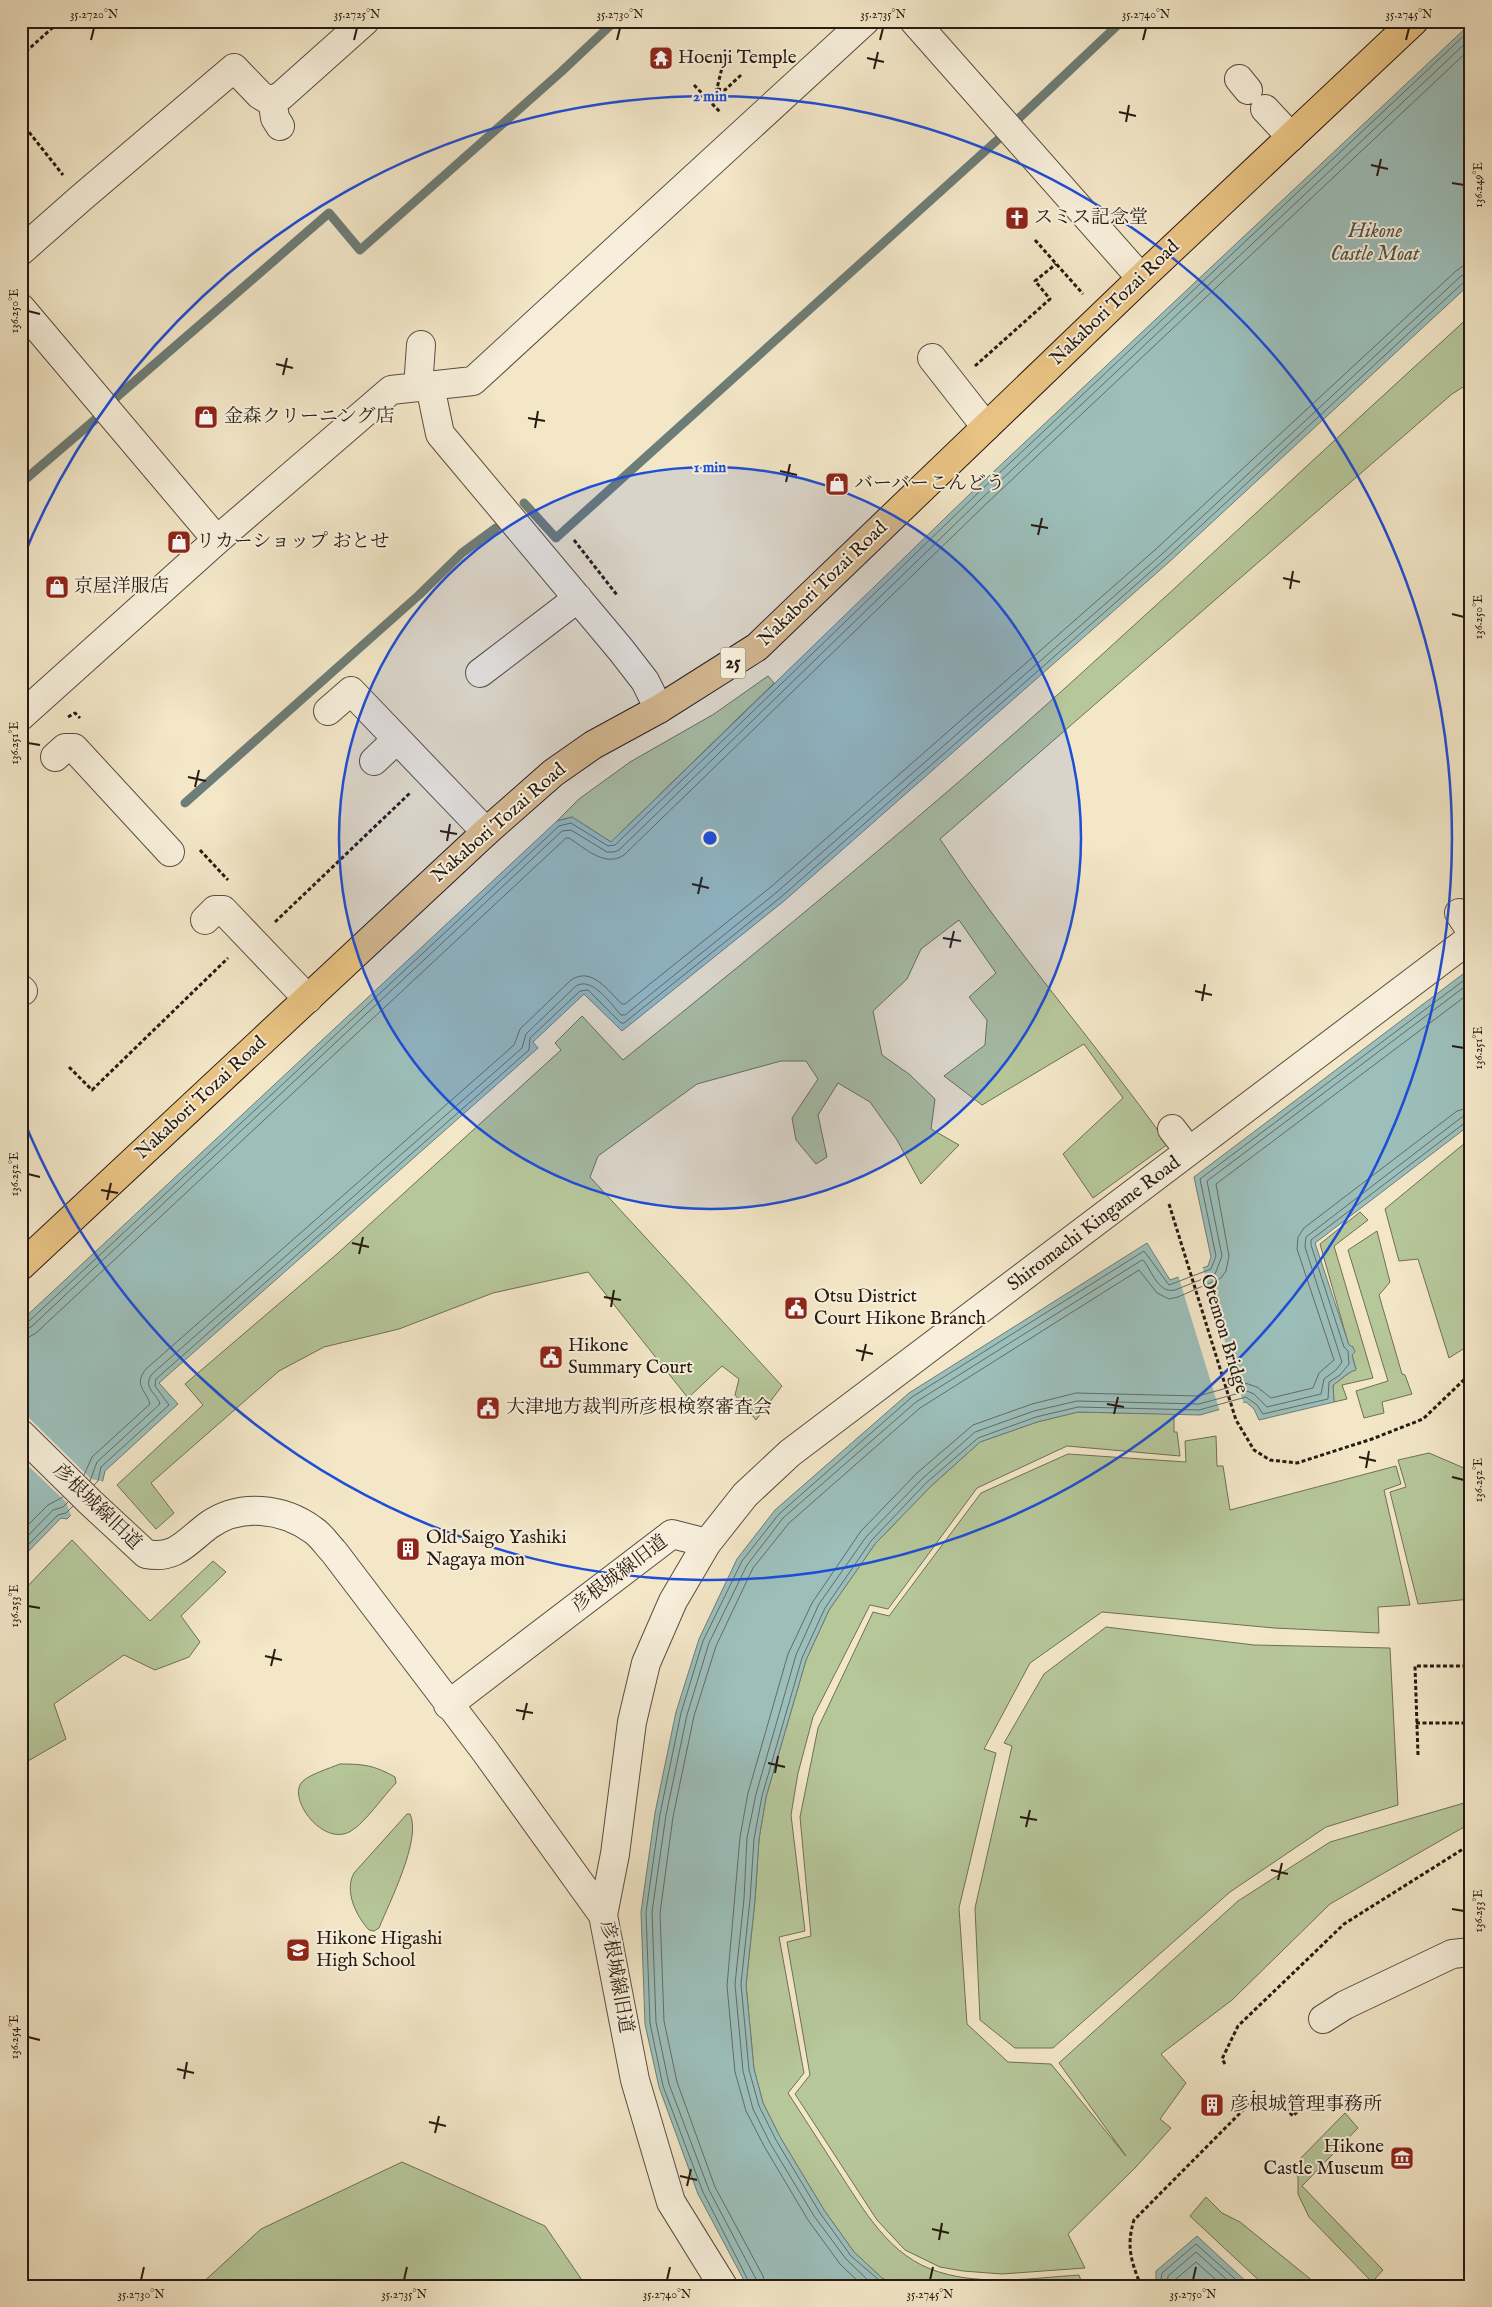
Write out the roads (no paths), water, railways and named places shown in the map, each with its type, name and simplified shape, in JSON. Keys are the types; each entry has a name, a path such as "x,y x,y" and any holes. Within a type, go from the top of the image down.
{"main road":[{"name":"Nakabori Tozai Road","path":"21,1266 486,832 553,772 594,745 659,709 757,647 1141,278 1414,21"}],"street":[{"path":"21,252 81,198 234,68 260,95 270,100 281,96 365,21"},
{"path":"21,716 144,596 217,540 266,489 391,390 473,381 686,176 865,21"},
{"path":"914,21 1141,278"},
{"path":"1251,92 1291,137"},
{"path":"272,99 275,118 280,126"},
{"path":"21,308 217,540"},
{"path":"421,344 424,387 440,434 645,681 659,709"},
{"path":"932,358 986,427"},
{"path":"480,673 578,598"},
{"path":"328,711 351,691 486,832"},
{"path":"374,761 397,739"},
{"path":"55,757 65,748 74,748 170,852"},
{"path":"205,920 215,910 223,910 308,999"},
{"name":"Shiromachi Kingame Road","path":"707,1543 746,1495 790,1453 1471,938"},
{"path":"1172,1129 1189,1151"},
{"name":"彦根城線旧道","path":"21,1434 139,1550 155,1556 169,1555 210,1525 231,1514 252,1510 274,1512 293,1518 314,1530 334,1552 448,1705 672,1534 707,1543 673,1601 646,1663 632,1722 614,1854 603,1915 635,2080 671,2202 723,2286"},
{"path":"448,1705 485,1751 603,1915"},
{"path":"1323,2019 1345,2005 1452,1954 1471,1952"}],"water":[{"name":"Hikone Castle Moat","path":"1471,23 1471,283 1168,563 784,901 622,1031 584,994 533,1042 538,1048 159,1383 178,1404 105,1471 102,1484 67,1519 61,1518 21,1559 21,1321 557,821 572,817 611,842 973,491"},
{"path":"1471,968 1471,1124 1315,1243 1349,1345 1353,1347 1355,1352 1352,1355 1356,1370 1347,1374 1333,1385 1334,1402 1259,1420 1254,1409 1246,1402 1200,1415 1078,1412 1037,1422 980,1442 930,1487 875,1544 829,1610 806,1660 766,1797 759,1839 746,1985 754,2069 763,2103 780,2137 824,2210 854,2252 882,2278 896,2286 747,2286 698,2194 659,2087 645,2024 641,1912 655,1813 676,1712 699,1639 737,1559 775,1510 909,1393 1147,1243 1170,1280 1208,1266 1211,1257 1194,1177"},
{"path":"1197,2236 1251,2286 1151,2286 1156,2283 1156,2271"}],"waterway":[{"path":"112,401 329,213 360,250 561,72 615,21"},
{"path":"1016,121 1122,21"},
{"path":"524,503 556,538 1003,135"},
{"path":"21,483 97,418"},
{"path":"185,803 419,595 462,553 496,528"}],"place":[{"name":"Hoenji Temple","path":"661,58"},
{"name":"スミス記念堂","path":"1017,218"},
{"name":"金森クリーニング店","path":"206,417"},
{"name":"バーバーこんどう","path":"837,484"},
{"name":"リカーショップ おとせ","path":"179,542"},
{"name":"京屋洋服店","path":"57,587"},
{"name":"Otsu District Court Hikone Branch","path":"796,1308"},
{"name":"Hikone Summary Court","path":"551,1357"},
{"name":"大津地方裁判所彦根検察審査会","path":"488,1408"},
{"name":"Old Saigo Yashiki Nagaya mon","path":"408,1549"},
{"name":"Hikone Higashi High School","path":"298,1950"},
{"name":"彦根城管理事務所","path":"1212,2105"},
{"name":"Hikone Castle Museum","path":"1402,2158"}]}
